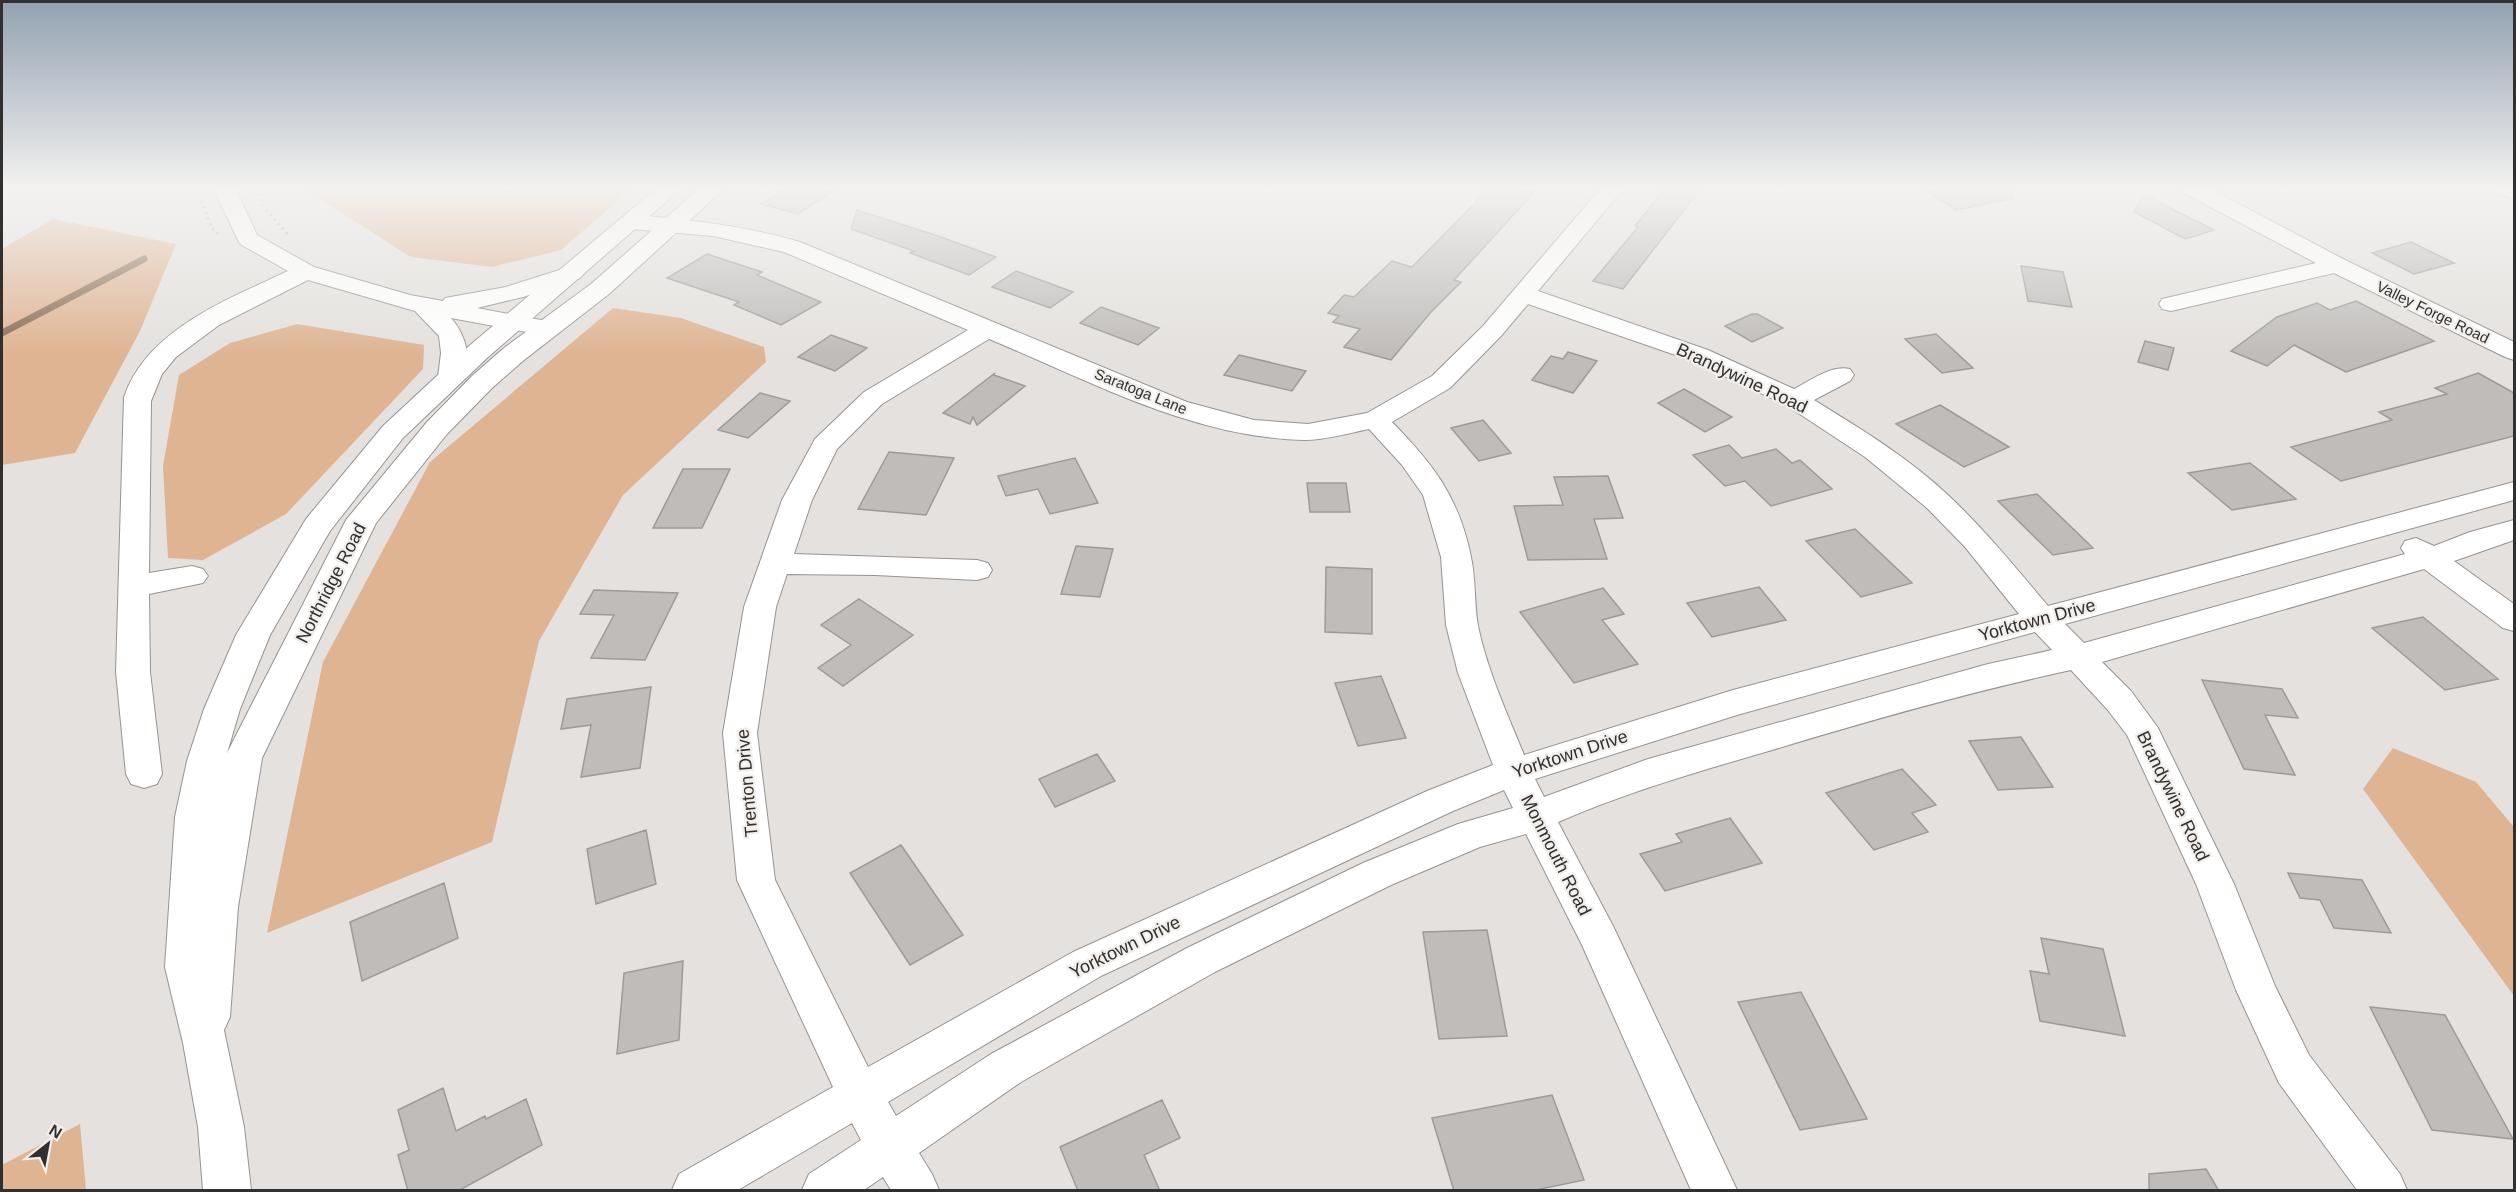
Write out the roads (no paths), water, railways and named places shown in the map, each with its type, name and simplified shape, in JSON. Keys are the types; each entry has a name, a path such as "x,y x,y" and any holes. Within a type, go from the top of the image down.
{"main road":[{"name":"Northridge Road","path":"227,1191 220,1127 205,1043 186,967 194,817 206,761 222,709 253,635 317,526 393,432 513,322 607,244"},
{"name":"Northridge Road","path":"205,1043 218,906 243,758 362,520 445,420 482,382 600,289 652,244"}],"street":[{"path":"256,244 306,272 423,305 548,328"},
{"name":"Saratoga Lane","path":"779,244 989,328 1177,408 1253,428 1308,432 1375,420 1441,382 1492,331 1566,244"},
{"name":"Valley Forge Road","path":"2297,244 2514,352"},
{"path":"2171,304 2337,265"},
{"path":"144,774 133,672 136,483 134,468 138,421 136,407 140,392 159,361 193,332 238,304 306,272"},
{"path":"423,305 472,302 529,289 572,273"},
{"name":"Brandywine Road","path":"1523,294 1700,355 1795,399 1875,451 1937,501 1976,540 2041,618 2119,700 2141,728 2215,884 2256,990 2294,1069 2385,1191"},
{"path":"423,305 442,321 452,334 456,352 451,377"},
{"name":"Trenton Drive","path":"916,1191 860,1097 756,879 740,734 755,630 797,500 825,445 873,398 989,328"},
{"path":"1795,399 1841,375"},
{"name":"Monmouth Road","path":"1375,420 1412,459 1437,495 1456,557 1462,625 1473,664 1513,772 1600,940 1713,1191"},
{"name":"Yorktown Drive","path":"695,1191 1087,964 1440,801 1513,772 1733,703 2514,490"},
{"path":"2386,526 2514,620"},
{"path":"825,1191 1006,1068 1202,960 1377,874 1471,835 1536,816 1577,798 1648,773 1801,728 1988,676 2077,657 2428,557 2514,530"},
{"path":"775,564 875,565 977,570"},
{"path":"133,586 192,576"},
{"path":"192,865 227,855"}],"waterway":[{"path":"2,333 144,259"}]}
